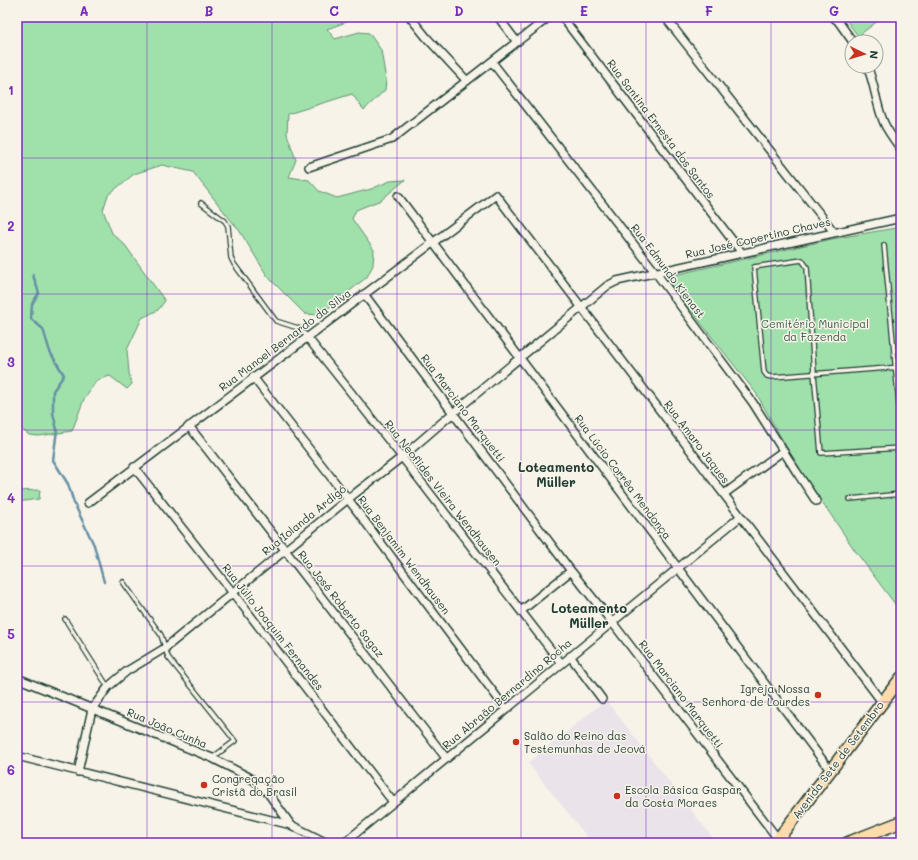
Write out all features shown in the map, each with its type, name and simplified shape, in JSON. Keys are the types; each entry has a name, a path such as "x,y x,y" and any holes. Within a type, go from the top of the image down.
{"main road":[{"name":"Avenida Sete de Setembro","path":"776,841 901,678"},
{"path":"847,843 872,839 901,822"}],"street":[{"path":"410,17 427,38 467,81"},
{"path":"498,17 517,42"},
{"path":"309,167 392,139 549,17"},
{"name":"Rua Santina Ernesta dos Santos","path":"562,17 742,254"},
{"path":"665,17 834,232"},
{"path":"833,17 838,21 847,34"},
{"name":"Rua Edmundo Kienast","path":"492,62 656,273 759,410 783,451 816,501"},
{"path":"870,74 884,123 901,149"},
{"name":"Rua Manoel Bernardo da Silva","path":"88,503 496,195"},
{"name":"Rua Amaro Jaques","path":"496,195 882,702"},
{"name":"Rua Lúcio Corrêa Mendonça","path":"398,196 830,770"},
{"name":"Rua José Copertino Chaves","path":"581,308 611,283 901,218"},
{"name":"Rua Marciano Marquetti","path":"364,294 571,571 612,622 776,841"},
{"name":"Rua Iolanda Ardigó","path":"78,772 92,709 108,687 127,672 165,648 402,457 581,308"},
{"name":"Rua Neoflides Vieira Wendhausen","path":"307,337 561,663"},
{"name":"Rua Benjamim Wendhausen","path":"253,377 348,499 506,708"},
{"name":"Rua José Roberto Sagaz","path":"189,426 446,758"},
{"path":"724,494 783,451"},
{"name":"Rua Júlio Joaquim Fernandes","path":"134,467 233,593 393,802"},
{"name":"Rua Abraão Bernardino Rocha","path":"344,843 506,708 740,517"},
{"path":"521,611 571,571"},
{"path":"570,656 602,699"},
{"name":"Rua João Cunha","path":"17,678 212,758 249,777 260,785 291,825"},
{"path":"17,756 291,825 327,843"}],"lane":[{"path":"201,203 225,221 228,226 231,258 276,321 298,328 307,337"},
{"path":"884,245 901,426"},
{"path":"901,367 814,373 769,377 765,374 754,269 756,266 802,260 808,267 814,373 821,453 901,448"},
{"path":"850,499 901,494"},
{"path":"123,582 160,635 168,657 235,741 212,758"},
{"path":"65,619 108,687"}],"shaded area":[{"name":"Escola Básica Gaspar da Costa Moraes","path":"606,700 717,843 592,843 528,763"}],"green space":[{"path":"17,17 360,17 327,29 335,39 359,32 369,33 381,50 386,80 385,90 364,110 352,94 288,114 287,134 296,160 289,177 309,180 319,191 337,198 371,189 390,181 405,180 381,200 356,210 352,219 374,250 373,265 367,277 320,315 305,314 268,277 239,230 193,172 162,165 134,174 108,195 103,210 112,233 125,245 165,301 158,310 142,318 127,350 129,373 132,384 127,389 110,376 97,380 84,399 72,431 39,436 29,435 17,425"},
{"path":"844,17 881,17 861,34 857,34"},
{"name":"Cemitério Municipal da Fazenda","path":"901,227 901,612 856,552 793,459 756,393 667,280 670,276 832,239"},
{"path":"40,490 39,499 17,502 17,491"}],"waterway":[{"path":"33,275 39,293 32,304 31,319 43,329 50,352 64,375 53,391 53,413 57,430 53,460 68,484 74,503 94,545 104,582"}],"place":[{"name":"Igreja Nossa Senhora de Lourdes","path":"818,695"},
{"name":"Salão do Reino das Testemunhas de Jeová","path":"516,742"},
{"name":"Congregação Cristã do Brasil","path":"204,785"},
{"name":"Escola Básica Gaspar da Costa Moraes","path":"617,796"}],"district":[{"name":"Loteamento Müller","path":"556,474"},
{"name":"Loteamento Müller","path":"589,616"}]}
